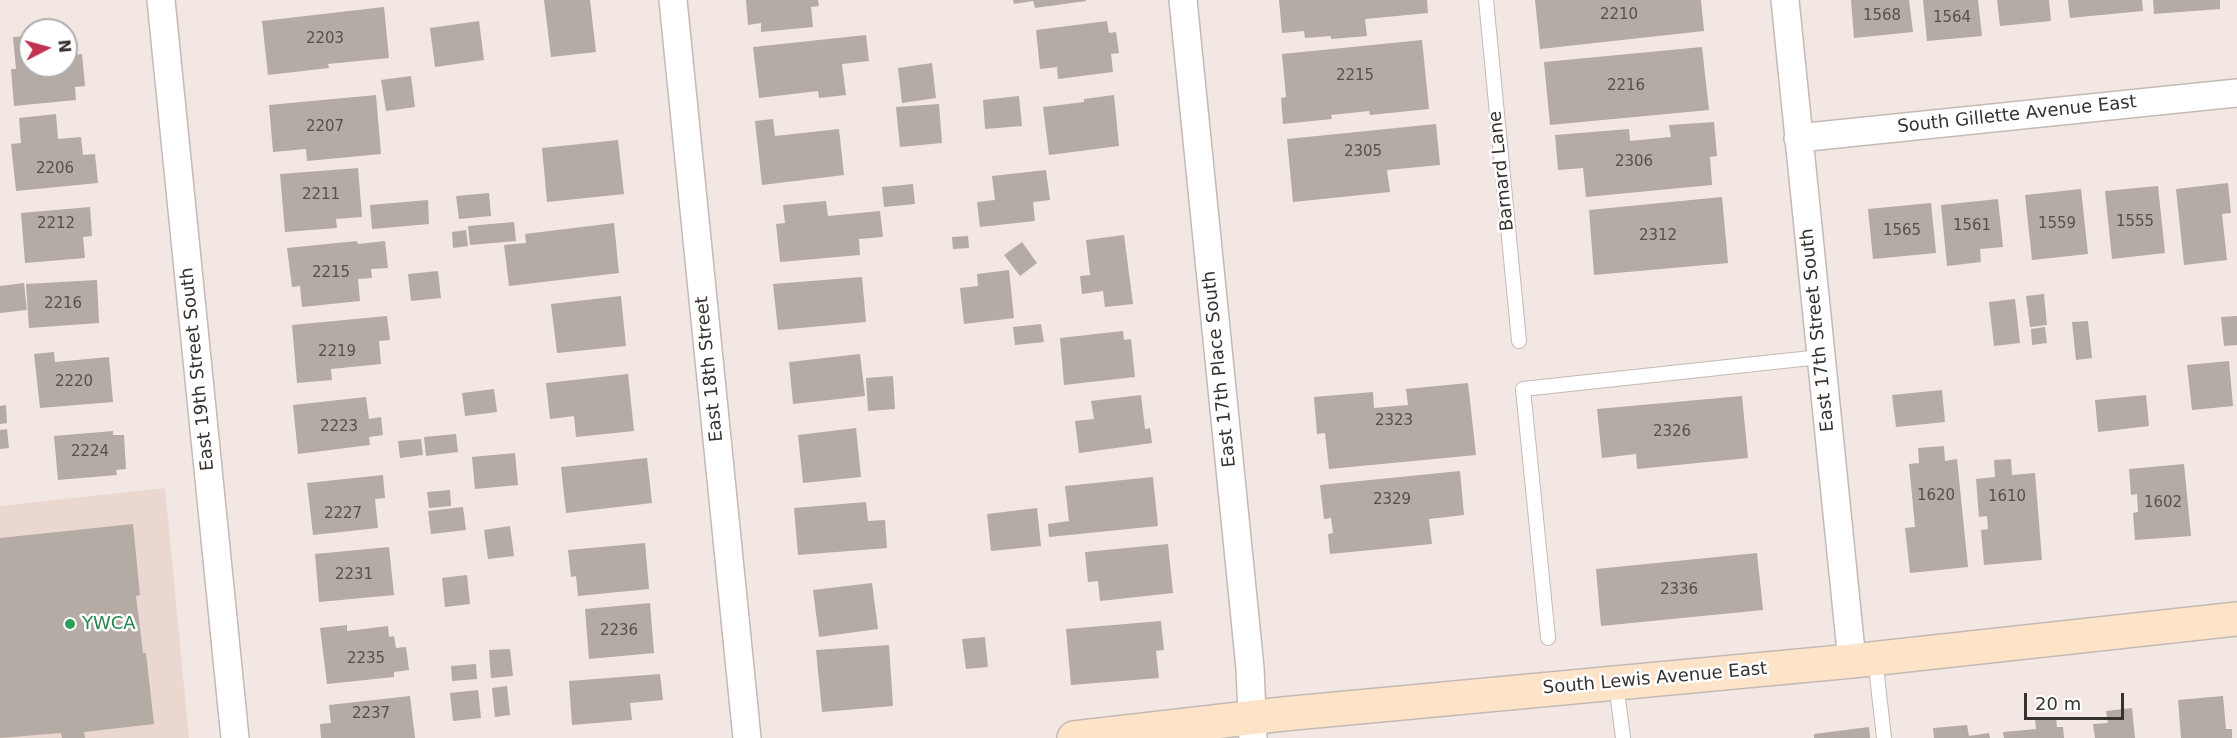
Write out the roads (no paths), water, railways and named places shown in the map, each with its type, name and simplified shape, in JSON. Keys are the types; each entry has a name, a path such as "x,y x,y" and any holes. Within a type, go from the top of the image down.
{"main road":[{"name":"South Lewis Avenue East","path":"1074,738 1252,727 1617,683 2237,619"}],"street":[{"name":"East 19th Street South","path":"161,0 234,738"},
{"name":"East 18th Street","path":"673,0 747,738"},
{"name":"East 17th Place South","path":"1183,0 1250,668 1252,727"},
{"name":"East 17th Street South","path":"1785,0 1820,357 1864,659"},
{"name":"South Gillette Avenue East","path":"1798,138 2237,93"}],"lane":[{"name":"Barnard Lane","path":"1486,0 1519,341"},
{"path":"1548,638 1524,390 1820,357"},
{"path":"1864,659 1884,738"},
{"path":"1617,683 1623,738"}],"place":[{"name":"YWCA","path":"70,624"}]}
